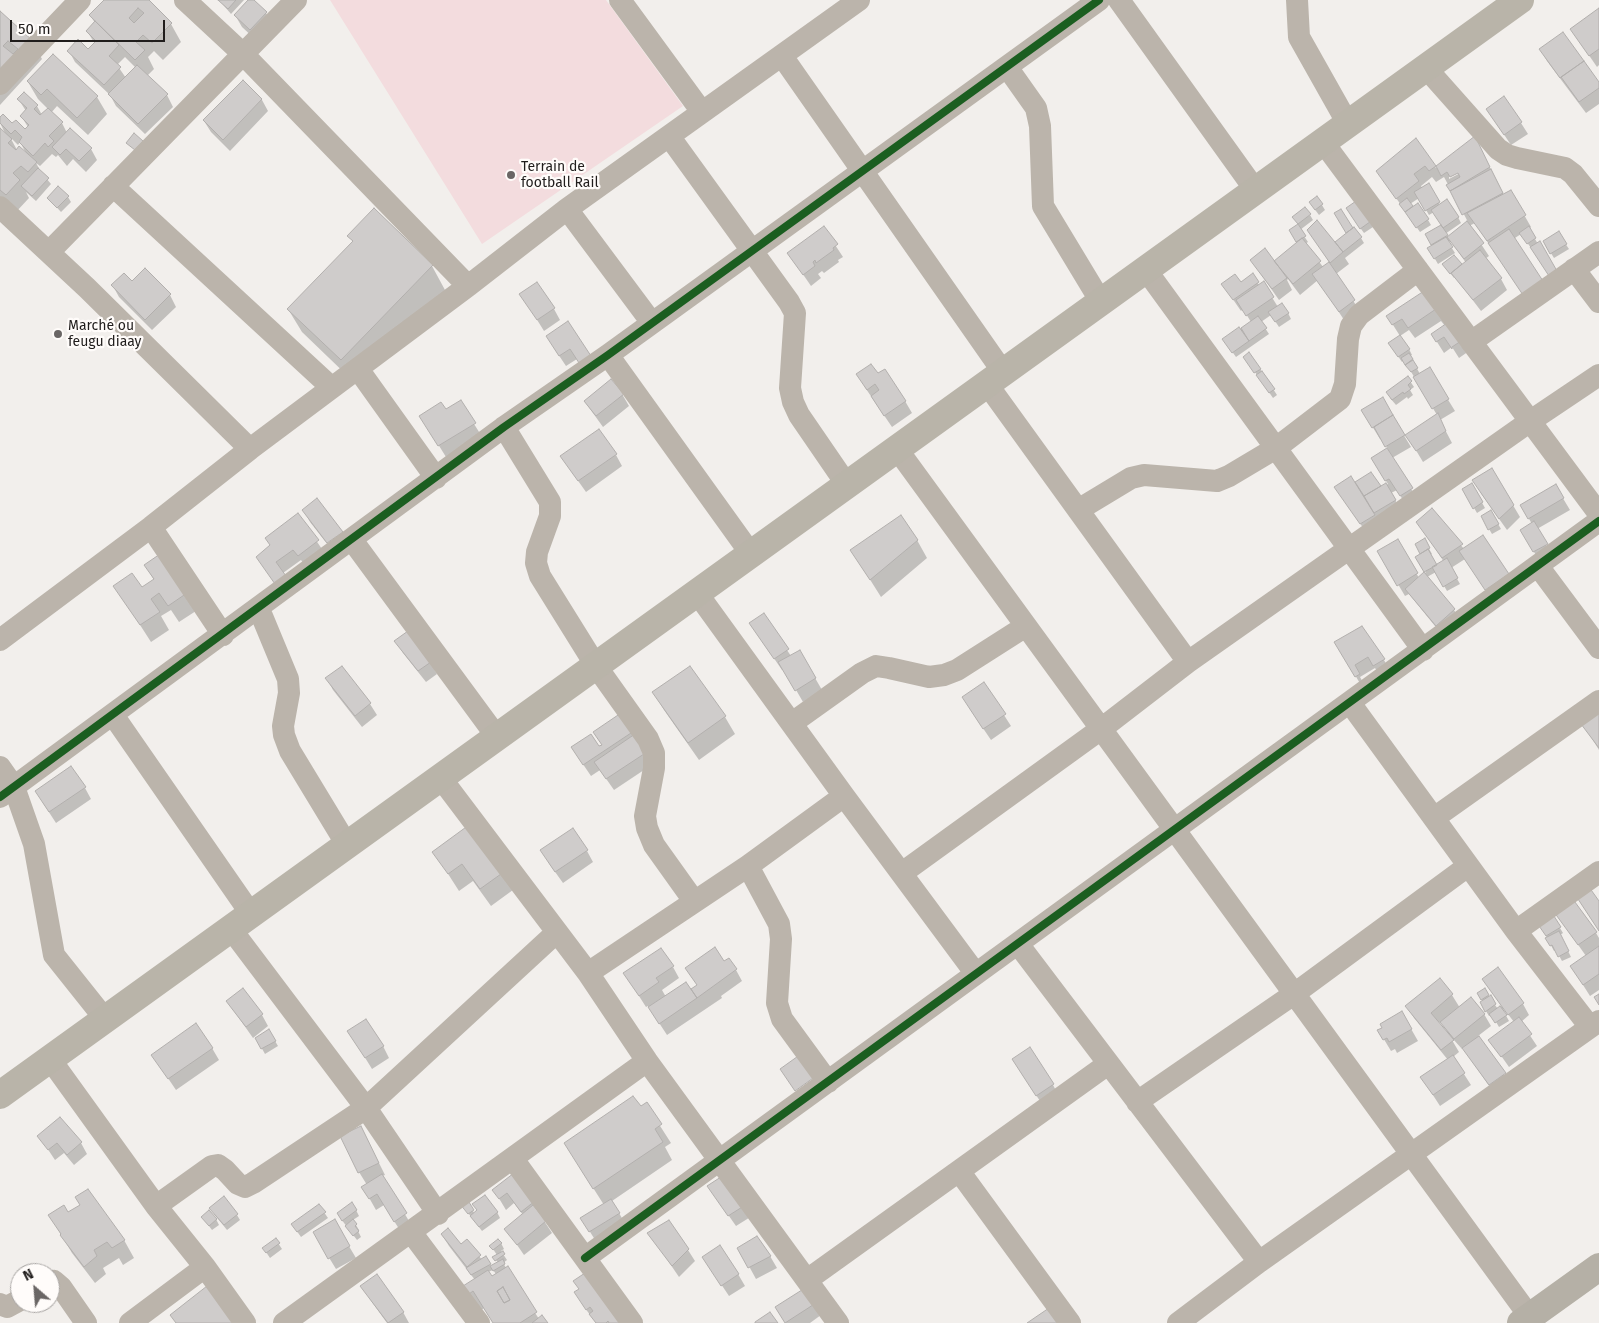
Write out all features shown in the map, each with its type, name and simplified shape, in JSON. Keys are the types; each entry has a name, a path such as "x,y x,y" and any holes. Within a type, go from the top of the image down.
{"highway":[{"path":"1525,1320 1599,1267"}],"main road":[{"path":"1,1091 50,1059 1256,191 1426,68 1504,5"}],"street":[{"path":"0,84 80,0"},
{"path":"185,0 242,54 468,286"},
{"path":"49,252 296,0"},
{"path":"620,0 702,112"},
{"path":"0,640 567,209 858,0"},
{"path":"1119,0 1256,191"},
{"path":"1297,0 1299,37 1348,124"},
{"path":"7,792 504,428 1007,67 1088,3"},
{"path":"782,56 862,171 1078,510 1188,662"},
{"path":"1007,67 1036,108 1040,126 1043,206 1101,302"},
{"path":"1426,68 1498,148 1507,155 1517,158 1565,168 1573,174 1599,206"},
{"path":"669,136 752,250 795,313 790,388 793,402 799,415 847,484"},
{"path":"1323,142 1599,514"},
{"path":"113,186 332,387"},
{"path":"0,207 49,252 250,449"},
{"path":"567,209 652,323"},
{"path":"1471,342 1599,252"},
{"path":"1574,269 1599,302"},
{"path":"1146,270 1423,650"},
{"path":"1078,510 1131,478 1144,475 1217,480 1229,476 1276,448 1340,399 1345,384 1348,339 1351,326 1359,315 1418,270"},
{"path":"608,355 752,554"},
{"path":"358,369 436,478"},
{"path":"902,873 1101,729 1188,662 1599,375"},
{"path":"504,428 550,502 550,516 537,552 536,563 540,576 596,666 648,739 654,753 654,768 645,816 647,828 654,845 694,901"},
{"path":"897,449 1411,1153 1525,1320"},
{"path":"585,1258 1599,522"},
{"path":"150,527 223,635"},
{"path":"352,540 497,737"},
{"path":"1538,566 1599,648"},
{"path":"697,593 976,974"},
{"path":"259,609 288,679 289,692 283,726 284,735 290,750 347,845"},
{"path":"792,723 862,672 876,666 928,676 944,675 957,670 1026,626"},
{"path":"1434,818 1599,700"},
{"path":"1178,1323 1259,1262 1411,1153 1595,1024 1516,932 1350,703"},
{"path":"113,715 241,922 438,1214"},
{"path":"0,767 7,792 34,844 54,954 105,1019"},
{"path":"440,777 588,973 647,1061 838,1323"},
{"path":"588,973 748,866 844,796"},
{"path":"748,866 779,924 781,939 777,1003 782,1019 828,1082"},
{"path":"1137,1102 1294,994 1468,866"},
{"path":"1516,932 1599,872"},
{"path":"156,1206 212,1166 218,1165 238,1184 245,1186 254,1183 366,1108 557,932"},
{"path":"1018,944 1259,1262"},
{"path":"50,1059 156,1206 205,1267 245,1323"},
{"path":"284,1323 438,1214 647,1061"},
{"path":"807,1280 1108,1064"},
{"path":"513,1159 632,1323"},
{"path":"959,1171 1070,1323"},
{"path":"411,1232 479,1323"},
{"path":"130,1323 205,1267"},
{"path":"60,1287 86,1323"}],"shaded area":[{"name":"Terrain de football Rail","path":"330,0 606,0 683,106 482,244"}],"building":[{"path":"104,0 149,0 172,23 152,43 143,35 136,42 145,50 135,60 89,15"},
{"path":"218,0 236,0 228,9"},
{"path":"248,0 254,0 267,12 250,30 234,15"},
{"path":"138,8 144,13 134,23 129,18"},
{"path":"1599,8 1599,49 1589,56 1570,29"},
{"path":"0,11 33,41 0,76"},
{"path":"95,21 119,45 109,56 121,67 104,85 67,51 78,39 88,49 96,41 86,31"},
{"path":"1563,32 1584,61 1560,78 1539,49"},
{"path":"8,41 18,49 13,54 3,46"},
{"path":"53,54 98,96 77,118 47,89 41,95 27,81"},
{"path":"1584,61 1599,82 1599,88 1579,102 1561,77"},
{"path":"137,65 168,94 138,124 108,94"},
{"path":"243,80 262,99 223,140 203,120"},
{"path":"24,92 38,105 34,109 40,115 48,108 63,122 49,136 54,141 48,147 45,143 33,156 19,142 22,137 15,130 11,134 0,123 0,117 3,114 12,123 16,120 25,129 29,125 20,116 27,108 17,99"},
{"path":"1504,96 1522,122 1504,135 1486,109"},
{"path":"0,128 12,139 8,143 16,150 19,146 37,162 28,172 21,166 13,173 20,180 6,195 0,190"},
{"path":"70,128 92,148 79,161 66,149 60,155 52,147"},
{"path":"134,133 143,141 135,150 126,143"},
{"path":"1475,136 1490,167 1450,191 1446,185 1460,177 1458,173 1450,177 1447,172 1441,176 1436,166"},
{"path":"1416,138 1436,166 1429,171 1425,166 1414,174 1419,181 1396,199 1376,171"},
{"path":"38,168 49,178 32,196 21,186"},
{"path":"1491,169 1503,193 1462,215 1450,191"},
{"path":"1429,183 1440,202 1425,211 1414,192"},
{"path":"58,186 69,196 57,208 47,198"},
{"path":"1511,190 1526,215 1487,241 1467,213"},
{"path":"1317,196 1323,204 1315,210 1309,202"},
{"path":"1407,198 1413,206 1405,212 1399,204"},
{"path":"1359,199 1374,219 1360,229 1346,208"},
{"path":"1447,199 1459,217 1443,228 1431,210"},
{"path":"1418,203 1429,219 1416,228 1405,212"},
{"path":"1305,207 1311,214 1298,224 1292,217"},
{"path":"374,208 433,265 341,360 287,309 353,241 347,236"},
{"path":"1341,209 1353,228 1346,233 1334,213"},
{"path":"1317,220 1343,252 1330,263 1307,230"},
{"path":"1467,221 1484,243 1464,259 1447,237"},
{"path":"1298,224 1306,236 1296,242 1289,230"},
{"path":"1441,225 1448,235 1431,245 1425,234"},
{"path":"824,226 838,244 833,248 834,250 816,263 815,260 813,262 815,266 803,275 787,253"},
{"path":"1529,226 1536,238 1527,244 1519,233"},
{"path":"1354,227 1362,237 1343,252 1335,242"},
{"path":"1509,229 1543,281 1523,295 1488,243"},
{"path":"1559,231 1567,244 1550,254 1543,241"},
{"path":"1446,237 1453,247 1434,259 1427,248"},
{"path":"1302,238 1321,261 1293,284 1274,261"},
{"path":"1540,241 1557,271 1549,276 1530,247"},
{"path":"1265,248 1287,278 1272,289 1250,260"},
{"path":"1480,250 1502,278 1473,300 1451,273"},
{"path":"1454,255 1462,264 1450,274 1442,264"},
{"path":"1329,262 1355,300 1339,312 1312,274"},
{"path":"145,268 171,294 145,320 111,285 124,273 132,281"},
{"path":"1253,273 1259,282 1233,300 1221,284 1235,274 1241,282"},
{"path":"1264,281 1274,297 1246,316 1236,300"},
{"path":"537,282 555,308 537,320 519,294"},
{"path":"1424,291 1436,309 1408,328 1402,319 1392,325 1386,316"},
{"path":"1282,303 1289,313 1275,322 1268,312"},
{"path":"1258,316 1267,328 1249,341 1241,328"},
{"path":"1453,319 1467,337 1452,347 1452,349 1444,337 1436,342 1431,334"},
{"path":"568,321 593,359 581,366 570,349 559,356 546,336"},
{"path":"1239,327 1249,341 1232,353 1222,339"},
{"path":"1400,335 1410,349 1398,357 1388,343"},
{"path":"1249,352 1261,369 1254,373 1243,357"},
{"path":"1409,353 1413,359 1405,365 1401,358"},
{"path":"1413,360 1418,368 1411,372 1405,365"},
{"path":"871,364 878,373 885,369 906,401 884,416 871,396 879,390 875,384 867,390 856,374"},
{"path":"1430,367 1449,399 1432,409 1413,377"},
{"path":"1262,371 1275,389 1269,393 1256,375"},
{"path":"1408,376 1412,381 1408,385 1411,389 1392,400 1386,392"},
{"path":"611,379 624,394 596,416 584,401"},
{"path":"1383,397 1393,415 1372,428 1361,410"},
{"path":"461,400 476,423 438,446 419,416 441,402 446,409"},
{"path":"1438,413 1446,431 1416,451 1405,435"},
{"path":"1393,415 1405,435 1385,447 1374,427"},
{"path":"599,429 617,454 578,481 560,456"},
{"path":"1387,448 1413,488 1400,496 1389,479 1385,481 1371,458"},
{"path":"1492,468 1514,505 1499,519 1472,480"},
{"path":"1371,472 1381,486 1364,496 1355,482"},
{"path":"1351,476 1375,515 1360,524 1334,487"},
{"path":"1386,483 1396,500 1374,513 1364,496"},
{"path":"1472,483 1483,502 1473,509 1462,489"},
{"path":"1556,484 1564,498 1528,519 1520,505"},
{"path":"317,498 343,532 327,543 302,510"},
{"path":"1432,508 1463,544 1442,558 1416,522"},
{"path":"1491,510 1499,524 1488,530 1481,516"},
{"path":"298,513 319,540 298,556 293,550 276,562 286,576 275,584 256,557 270,545 265,538"},
{"path":"901,515 918,540 870,580 850,550"},
{"path":"1534,521 1548,544 1533,552 1520,530"},
{"path":"1483,535 1509,574 1485,590 1459,551"},
{"path":"1425,538 1430,548 1420,554 1415,544"},
{"path":"1398,539 1418,573 1397,586 1377,551"},
{"path":"1428,549 1437,565 1424,572 1415,557"},
{"path":"163,552 190,591 168,606 159,593 151,599 160,612 140,625 113,586 132,573 142,587 154,579 144,565"},
{"path":"1447,558 1458,578 1443,587 1432,567"},
{"path":"1424,572 1455,609 1436,626 1405,589"},
{"path":"764,613 789,649 774,659 749,623"},
{"path":"1362,626 1385,659 1373,666 1368,657 1355,665 1360,674 1355,677 1334,642"},
{"path":"408,631 431,662 418,671 394,641"},
{"path":"800,650 816,678 795,691 778,662"},
{"path":"342,666 371,703 355,716 325,678"},
{"path":"690,666 726,716 688,743 652,692"},
{"path":"984,682 1006,714 983,729 962,697"},
{"path":"624,711 637,729 583,765 571,747 591,734 599,746 602,745 593,732"},
{"path":"1599,711 1599,748 1581,724"},
{"path":"635,734 647,752 606,779 594,762"},
{"path":"71,766 86,787 49,812 35,791"},
{"path":"473,822 508,869 480,889 462,864 448,874 432,852"},
{"path":"573,828 588,850 555,872 540,850"},
{"path":"1589,887 1599,901 1599,931 1576,896"},
{"path":"1572,898 1597,932 1578,945 1554,912"},
{"path":"1552,913 1561,927 1546,936 1537,923"},
{"path":"1559,931 1569,951 1558,957 1552,945 1550,946 1545,938"},
{"path":"1599,946 1599,974 1583,985 1570,966"},
{"path":"715,947 724,961 729,958 737,969 697,998 691,989 697,985 685,968"},
{"path":"661,948 674,966 656,978 659,982 639,996 623,973"},
{"path":"1498,967 1524,1003 1508,1015 1482,979"},
{"path":"1440,978 1453,994 1431,1013 1454,1040 1441,1050 1405,1006"},
{"path":"686,982 697,998 659,1024 648,1007"},
{"path":"243,988 263,1014 246,1027 226,1001"},
{"path":"1485,988 1489,995 1481,1000 1477,993"},
{"path":"1599,994 1599,1005 1594,997"},
{"path":"1491,995 1496,1004 1485,1012 1480,1002"},
{"path":"1471,997 1485,1014 1454,1039 1440,1022"},
{"path":"1500,1006 1507,1015 1495,1023 1489,1014"},
{"path":"1402,1011 1412,1029 1389,1042 1387,1038 1383,1040 1377,1030 1382,1028 1380,1024"},
{"path":"1519,1017 1532,1034 1501,1057 1488,1040"},
{"path":"366,1019 384,1046 365,1058 347,1031"},
{"path":"196,1023 213,1048 168,1079 151,1055"},
{"path":"269,1029 276,1041 261,1049 255,1038"},
{"path":"1479,1036 1506,1073 1489,1085 1462,1048"},
{"path":"1030,1047 1054,1084 1036,1096 1012,1059"},
{"path":"801,1054 816,1076 795,1091 780,1069"},
{"path":"1453,1055 1465,1073 1433,1095 1420,1077"},
{"path":"633,1096 641,1106 647,1102 662,1124 655,1129 663,1142 593,1189 564,1143"},
{"path":"60,1117 82,1142 67,1155 57,1143 48,1150 37,1136"},
{"path":"361,1126 379,1163 358,1173 340,1136"},
{"path":"514,1173 535,1201 521,1212 507,1193 499,1199 492,1190"},
{"path":"382,1174 407,1213 394,1222 377,1194 369,1199 361,1187"},
{"path":"724,1175 747,1204 728,1216 707,1186"},
{"path":"88,1189 125,1240 112,1248 107,1242 94,1250 97,1256 84,1267 60,1235 48,1215 64,1205 68,1212 80,1205 75,1197"},
{"path":"485,1195 498,1212 479,1227 470,1216 477,1210 472,1204"},
{"path":"224,1196 238,1214 224,1225 209,1208"},
{"path":"467,1199 474,1210 468,1214 460,1204"},
{"path":"611,1199 620,1213 589,1232 580,1218"},
{"path":"352,1202 357,1210 342,1221 337,1213"},
{"path":"319,1204 326,1212 297,1232 291,1224"},
{"path":"533,1205 546,1221 517,1245 504,1229"},
{"path":"209,1210 217,1219 209,1226 201,1217"},
{"path":"335,1219 350,1246 328,1259 313,1232"},
{"path":"353,1219 359,1231 353,1236 345,1226"},
{"path":"669,1220 689,1249 672,1266 647,1233"},
{"path":"448,1228 461,1244 467,1239 481,1255 467,1267 441,1234"},
{"path":"757,1236 771,1256 748,1268 737,1248"},
{"path":"276,1238 280,1243 266,1253 262,1248"},
{"path":"498,1239 502,1243 493,1250 489,1246"},
{"path":"720,1245 739,1274 721,1286 702,1257"},
{"path":"503,1251 505,1254 495,1261 492,1257"},
{"path":"486,1256 491,1264 471,1275 466,1268"},
{"path":"503,1259 505,1264 493,1271 490,1266"},
{"path":"508,1266 537,1312 520,1323 493,1323 473,1291 469,1294 463,1286 488,1270 492,1276","holes":["503,1287 510,1300 504,1303 497,1291"]},
{"path":"588,1271 624,1323 609,1323 608,1321 606,1323 596,1323 589,1314 593,1311 590,1307 586,1310 574,1292 579,1289 573,1281"},
{"path":"377,1274 404,1312 388,1323 360,1286"},
{"path":"207,1286 236,1323 176,1323 170,1315"},
{"path":"503,1287 510,1300 504,1303 497,1291"},
{"path":"805,1288 816,1303 785,1323 775,1307"},
{"path":"1052,1306 1064,1323 1027,1323"},
{"path":"770,1312 778,1323 755,1323 755,1322"},
{"path":"542,1315 548,1323 532,1323"}],"cycle path":[{"path":"0,797 504,427 608,355 1099,0"},
{"path":"585,1258 1599,521"}],"place":[{"name":"Terrain de football Rail","path":"511,175"},
{"name":"Marché ou feugu diaay","path":"58,334"}]}
